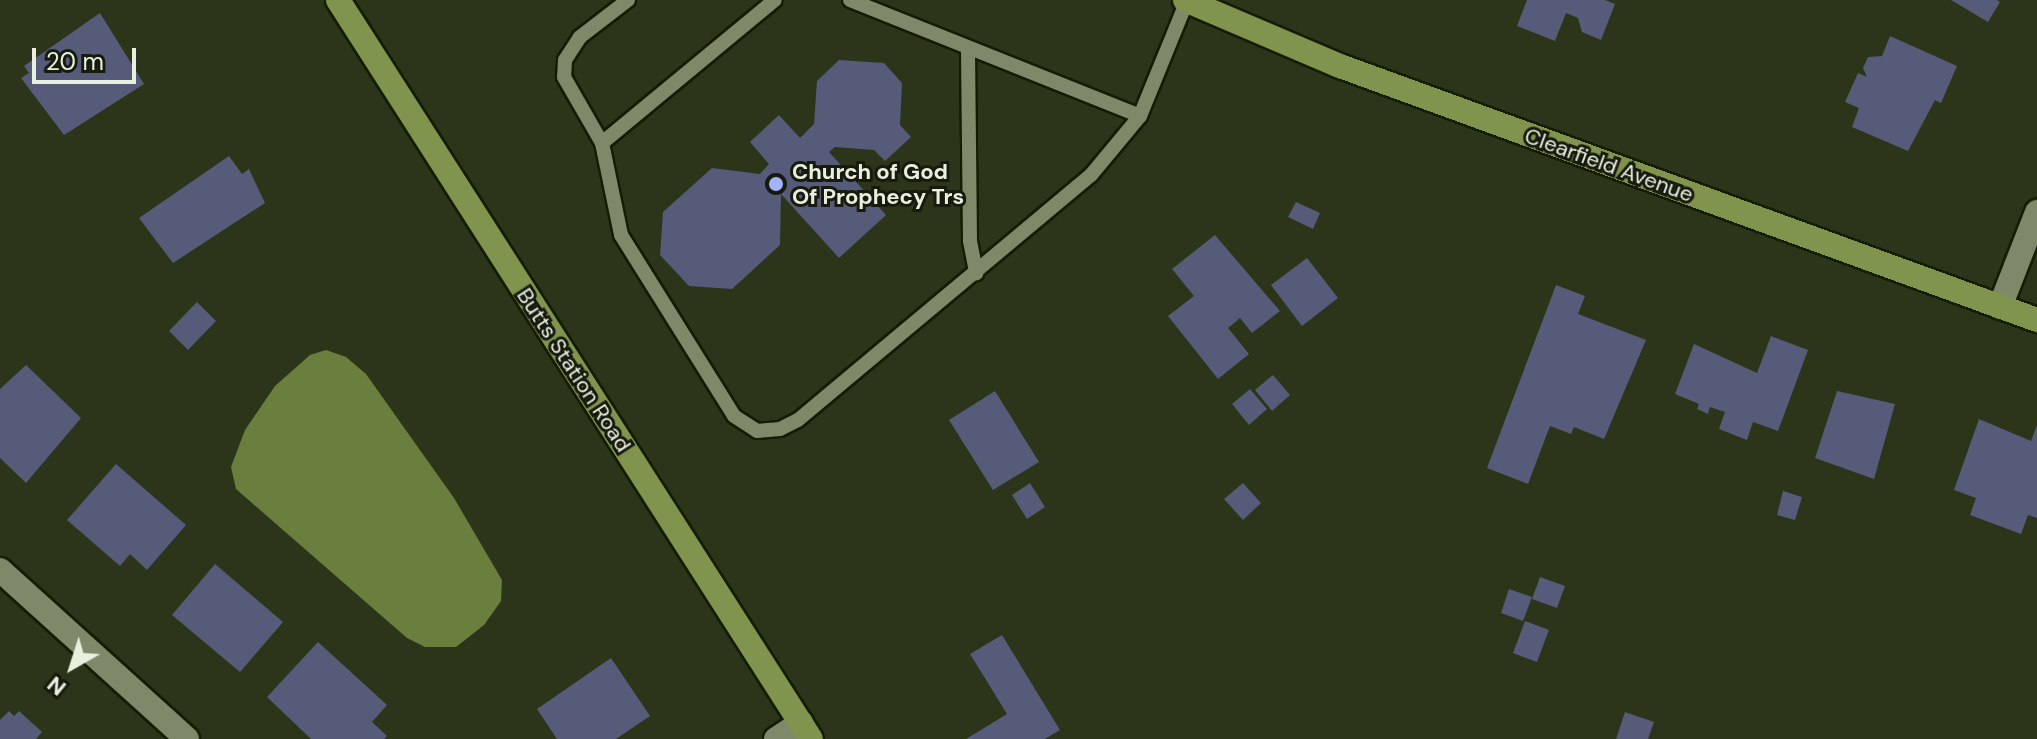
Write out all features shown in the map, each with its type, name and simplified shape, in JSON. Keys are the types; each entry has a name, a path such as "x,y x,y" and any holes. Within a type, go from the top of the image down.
{"street":[{"name":"Butts Station Road","path":"338,0 806,731"},
{"name":"Clearfield Avenue","path":"1186,0 1340,66 2037,320"},
{"path":"2000,307 2037,212"},
{"path":"0,570 187,739"},
{"path":"776,739 806,731"}],"lane":[{"path":"628,0 580,37 565,60 564,77 602,143 616,190 621,235 734,416 757,431 780,429 798,420 1064,201 1140,116 1186,0"},
{"path":"602,143 773,0"},
{"path":"850,0 968,50 1140,116"},
{"path":"968,50 970,241 976,273"}],"shaded area":[{"path":"326,350 346,357 366,374 454,498 502,580 501,601 484,625 456,647 425,647 407,638 236,489 231,467 245,430 275,386 310,355"}],"building":[{"path":"1527,0 1605,0 1615,4 1601,40 1582,32 1578,18 1566,13 1555,41 1517,26"},
{"path":"1951,0 1997,0 2000,2 1988,22"},
{"path":"100,13 144,84 64,135 21,78 29,73 24,66"},
{"path":"1890,36 1957,66 1941,103 1935,100 1908,151 1852,127 1859,108 1845,102 1858,73 1867,77 1863,68 1868,57 1882,56"},
{"name":"Church of God Of Prophecy Trs","path":"839,60 884,63 902,83 900,125 911,137 885,161 874,150 835,147 829,152 886,215 839,258 781,194 780,245 732,289 689,286 660,255 663,212 712,168 760,174 769,164 750,142 779,115 800,138 814,124 817,81"},
{"path":"229,156 242,174 249,169 265,203 173,263 139,218"},
{"path":"1296,202 1320,213 1313,229 1288,217"},
{"path":"1215,235 1280,311 1252,333 1240,318 1228,328 1249,354 1218,379 1168,316 1194,296 1172,269"},
{"path":"1307,258 1338,298 1302,326 1271,285"},
{"path":"1556,285 1585,296 1578,314 1646,340 1604,439 1574,427 1571,434 1550,426 1528,484 1487,468"},
{"path":"197,302 216,321 188,350 169,331"},
{"path":"1771,336 1808,350 1778,431 1753,422 1747,440 1719,429 1725,412 1710,407 1708,414 1697,409 1699,404 1675,394 1694,344 1757,373"},
{"path":"26,365 81,418 26,483 0,458 0,389"},
{"path":"1273,375 1290,395 1272,411 1255,390"},
{"path":"1250,389 1267,409 1249,425 1232,404"},
{"path":"995,391 1039,462 993,490 949,420"},
{"path":"1837,391 1895,404 1874,479 1815,458"},
{"path":"1979,419 2031,441 2037,425 2037,518 2028,515 2021,534 1970,515 1976,498 1954,490"},
{"path":"116,464 186,525 147,570 130,554 120,566 67,520"},
{"path":"1030,483 1045,507 1027,519 1012,495"},
{"path":"1243,483 1261,503 1243,520 1224,499"},
{"path":"1783,491 1802,497 1795,520 1777,515"},
{"path":"215,564 283,622 240,672 172,615"},
{"path":"1540,577 1565,586 1557,608 1532,599"},
{"path":"1509,589 1532,597 1523,621 1501,613"},
{"path":"1525,621 1549,630 1537,662 1513,653"},
{"path":"1002,635 1060,730 1045,739 966,739 1007,714 970,654"},
{"path":"318,642 387,705 372,722 387,736 384,739 311,739 267,697"},
{"path":"611,658 650,716 616,739 557,739 537,709"},
{"path":"9,711 14,716 19,711 42,732 36,739 0,739 0,720"},
{"path":"1625,712 1654,722 1648,739 1616,739"}],"place":[{"name":"Church of God Of Prophecy Trs","path":"776,184"}]}
